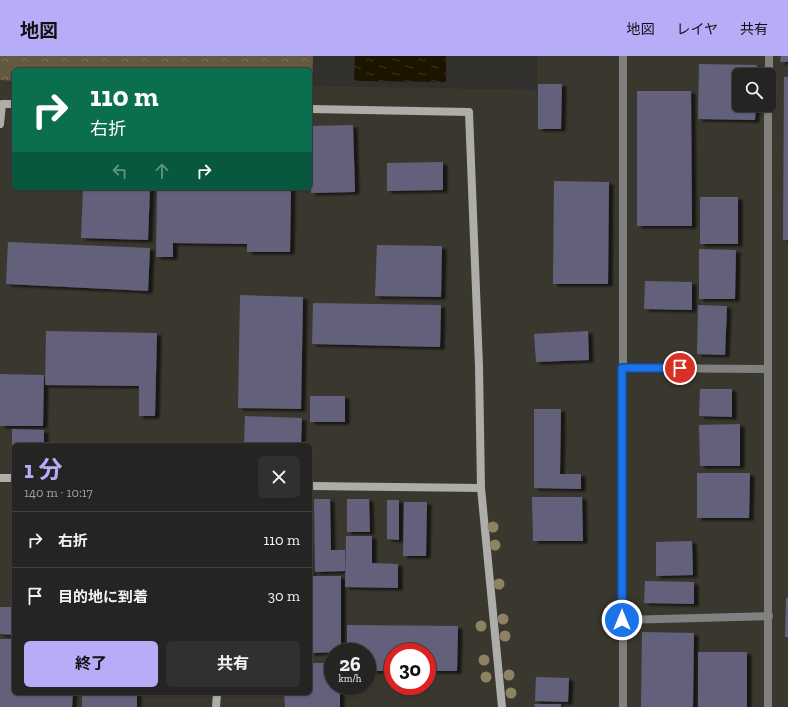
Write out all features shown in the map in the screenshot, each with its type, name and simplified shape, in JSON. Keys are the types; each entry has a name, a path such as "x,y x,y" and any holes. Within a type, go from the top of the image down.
{"street":[{"path":"623,56 623,707"},
{"path":"769,56 769,68"},
{"path":"0,124 2,104 12,104"},
{"path":"312,109 469,112 479,366 481,488 502,707"},
{"path":"768,112 768,707"},
{"path":"622,368 767,369"},
{"path":"0,478 12,478"},
{"path":"312,486 481,488"},
{"path":"622,620 769,616"},
{"path":"216,707 217,695"}],"shaded area":[{"path":"537,56 788,56 788,707 0,707 0,80 12,81 12,190 312,190 312,86 537,90"}],"green space":[{"path":"0,56 313,56 312,86 312,68 12,68 12,81 0,80"}],"water":[{"path":"355,56 446,56 446,82 354,81"}],"building":[{"path":"781,56 788,56 788,62 780,62"},
{"path":"699,64 757,65 757,68 732,68 732,112 756,112 755,120 698,119"},
{"path":"784,77 788,77 788,240 783,240"},
{"path":"538,84 562,84 561,129 538,129"},
{"path":"637,91 691,91 692,226 637,226"},
{"path":"353,125 355,192 311,193 312,126"},
{"path":"443,162 443,190 387,191 387,163"},
{"path":"554,181 609,182 608,284 553,284"},
{"path":"83,190 150,190 148,240 81,238"},
{"path":"157,190 291,190 290,252 247,252 247,244 173,243 173,257 156,257"},
{"path":"700,197 738,197 738,244 700,244"},
{"path":"8,242 150,248 148,291 6,284"},
{"path":"377,245 442,246 441,297 375,296"},
{"path":"699,249 736,250 735,299 699,299"},
{"path":"645,281 692,282 692,310 644,309"},
{"path":"240,295 303,297 301,409 238,408"},
{"path":"313,303 441,305 440,347 312,344"},
{"path":"698,305 727,306 725,355 697,354"},
{"path":"46,331 157,333 155,416 139,416 139,386 45,385"},
{"path":"588,331 589,360 536,362 534,334"},
{"path":"0,374 44,375 43,426 0,426"},
{"path":"700,389 732,389 732,417 699,416"},
{"path":"310,396 345,396 345,422 310,422"},
{"path":"534,409 561,409 560,474 581,474 581,489 534,488"},
{"path":"245,416 302,418 301,443 244,443"},
{"path":"740,424 740,466 700,466 699,425"},
{"path":"12,429 44,430 44,443 12,443"},
{"path":"697,473 750,473 749,518 697,518"},
{"path":"532,497 582,497 583,541 533,541"},
{"path":"314,499 330,499 331,550 345,550 345,571 315,572"},
{"path":"347,499 369,499 370,532 347,532"},
{"path":"387,500 399,500 399,540 387,539"},
{"path":"404,502 427,502 426,556 403,556"},
{"path":"346,536 372,536 372,563 398,564 398,588 345,587"},
{"path":"692,541 693,575 656,576 656,542"},
{"path":"312,547 313,547 312,575"},
{"path":"312,576 341,576 341,643 324,643 324,653 312,653"},
{"path":"645,581 694,582 694,604 644,603"},
{"path":"786,598 788,598 788,637 785,637"},
{"path":"0,607 12,607 12,635 0,634"},
{"path":"347,625 458,626 457,671 436,671 436,643 384,643 384,671 376,671 376,643 347,643"},
{"path":"642,632 694,633 693,707 641,707"},
{"path":"0,639 12,639 12,695 73,695 72,707 0,707"},
{"path":"698,652 747,652 747,707 698,707"},
{"path":"312,663 324,663 324,695 340,695 340,707 285,707 284,695 312,695"},
{"path":"536,677 569,678 568,702 535,701"},
{"path":"82,695 137,695 137,707 82,707"},
{"path":"534,704 561,704 561,707 535,707"}],"route":[{"path":"622,620 622,368 680,368"}]}
